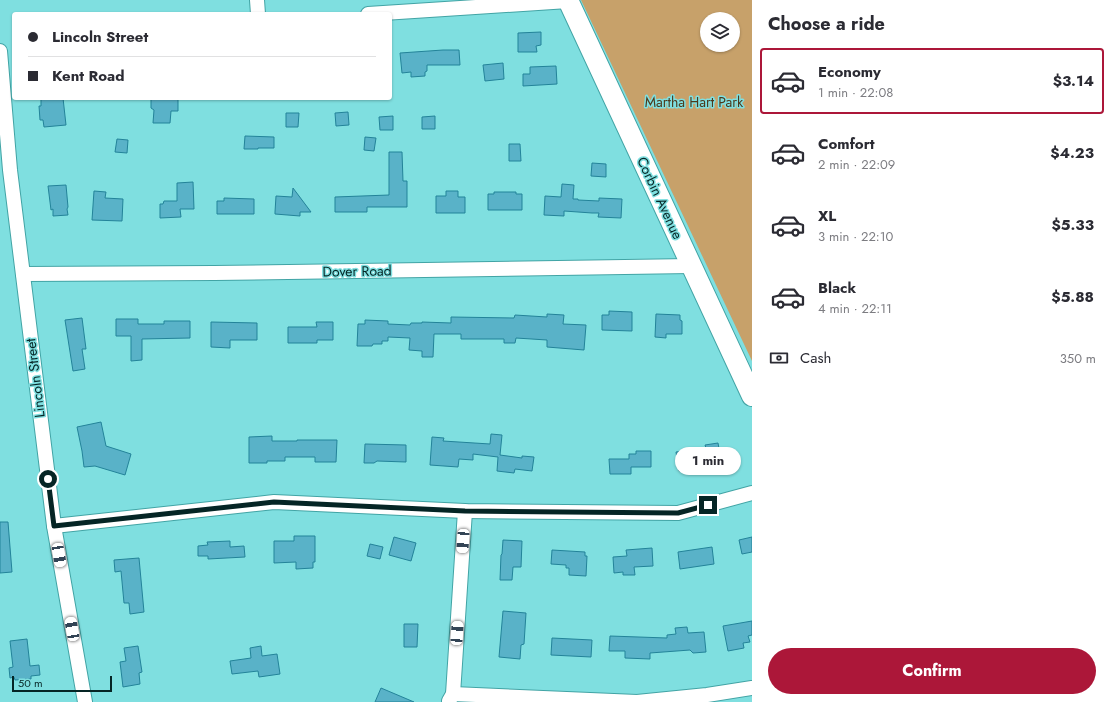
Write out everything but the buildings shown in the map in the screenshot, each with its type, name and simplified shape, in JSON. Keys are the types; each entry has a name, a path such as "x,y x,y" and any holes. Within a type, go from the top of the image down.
{"main road":[{"name":"Corbin Avenue","path":"568,1 752,396"}],"street":[{"path":"256,0 258,12"},
{"path":"392,12 568,1"},
{"name":"Lincoln Street","path":"0,51 10,170 54,526 85,702"},
{"name":"Dover Road","path":"23,274 214,273 691,266"},
{"path":"54,526 274,502 465,511 678,513 752,493"},
{"path":"465,511 450,698 637,702 707,695 752,688"}],"green space":[{"name":"Martha Hart Park","path":"581,0 752,0 752,361"}],"route":[{"path":"48,479 54,526 274,502 465,511 678,513 708,505"}]}
